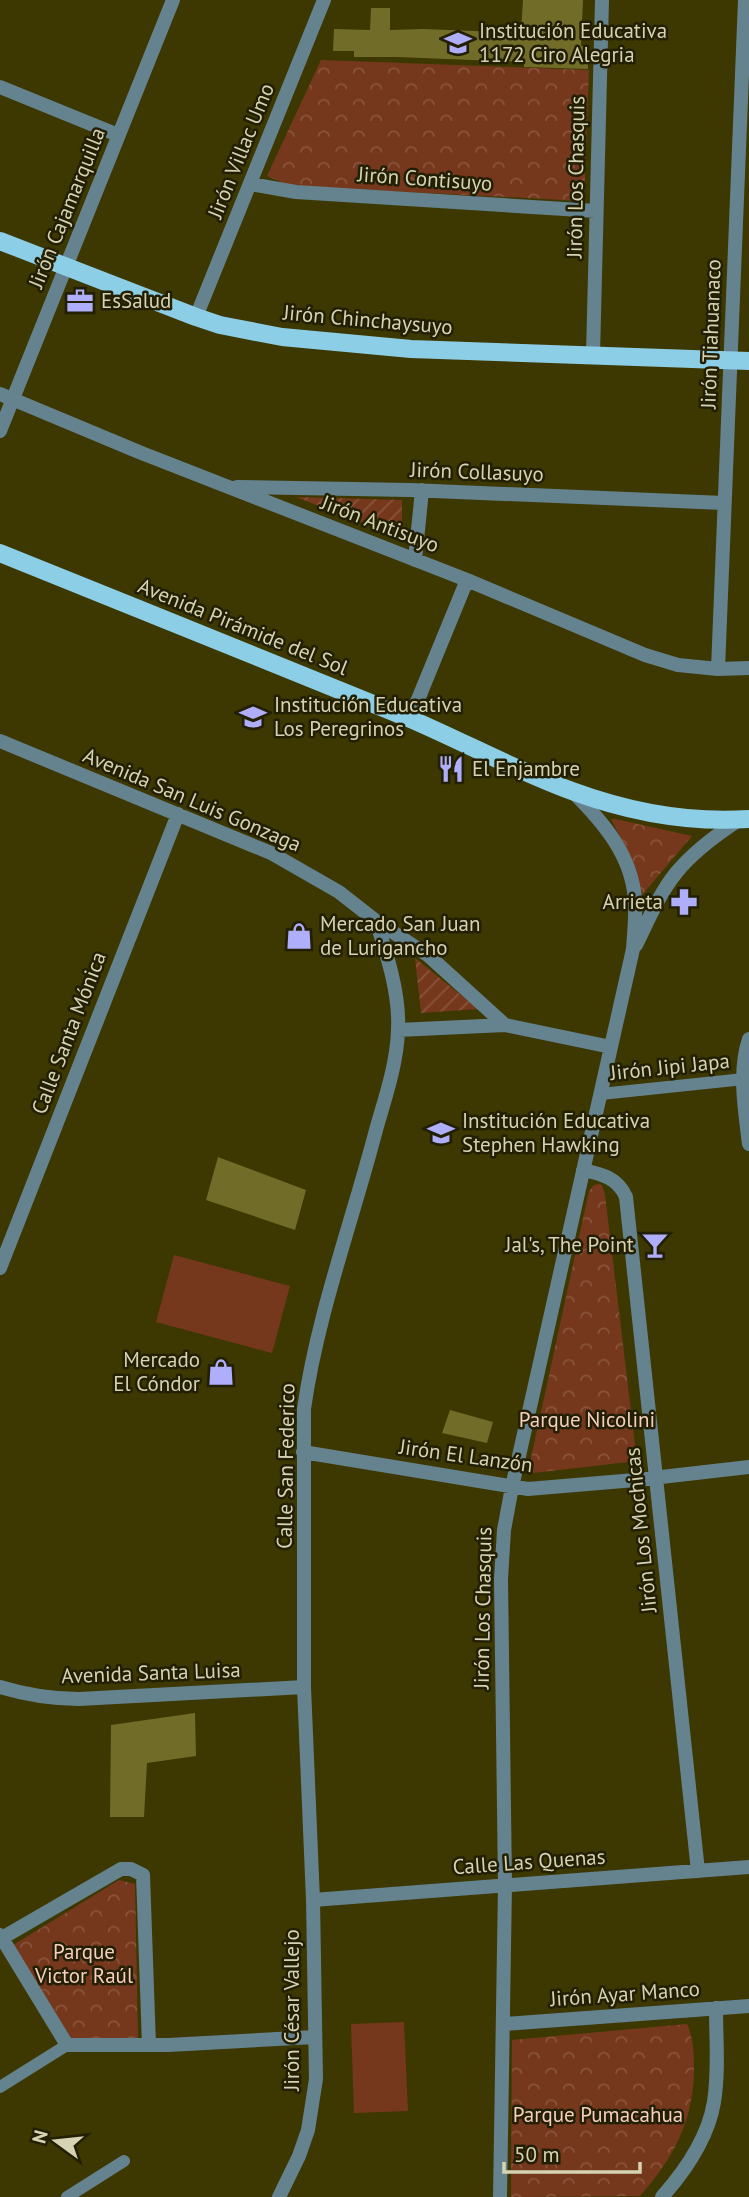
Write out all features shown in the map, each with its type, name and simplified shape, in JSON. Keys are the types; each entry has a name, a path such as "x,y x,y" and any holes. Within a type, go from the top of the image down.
{"main road":[{"name":"Jirón Chinchaysuyo","path":"0,241 195,317 220,325 282,337 411,349 740,361"},
{"name":"Avenida Pirámide del Sol","path":"0,553 410,719 572,791 653,814 705,821 744,820"}],"street":[{"name":"Jirón Villac Umo","path":"195,317 324,0"},
{"name":"Jirón Los Chasquis","path":"593,355 601,0"},
{"name":"Jirón Tiahuanaco","path":"718,669 724,503 740,361 745,0"},
{"name":"Jirón Cajamarquilla","path":"0,431 6,397 65,267 170,1"},
{"path":"0,87 118,135"},
{"name":"Jirón Contisuyo","path":"251,184 296,192 596,211"},
{"name":"Jirón Antisuyo","path":"6,397 467,580 645,655 678,665 718,669 749,668"},
{"name":"Jirón Collasuyo","path":"229,487 422,490 724,503"},
{"path":"415,560 422,490"},
{"path":"410,719 467,580"},
{"name":"Avenida San Luis Gonzaga","path":"0,741 271,853 340,892 376,921 429,956 505,1025"},
{"name":"Jirón Los Chasquis","path":"500,2197 505,1885 501,1579 504,1530 633,949 635,899 629,869 608,831 572,791"},
{"name":"Calle Santa Mónica","path":"0,1268 178,814"},
{"name":"Jirón Los Chasquis","path":"633,949 676,873 712,838 744,820"},
{"name":"Calle San Federico","path":"313,1900 304,1687 304,1409 310,1367 393,1066 398,1030 394,992 376,921"},
{"path":"398,1030 505,1025 611,1047"},
{"path":"749,1039 744,1079 749,1144"},
{"name":"Jirón Jipi Japa","path":"601,1094 744,1079"},
{"name":"Jirón Los Mochicas","path":"583,1170 610,1177 618,1183 626,1197 698,1871"},
{"name":"Jirón El Lanzón","path":"303,1452 528,1489 749,1467"},
{"name":"Avenida Santa Luisa","path":"0,1687 24,1695 79,1699 304,1687"},
{"name":"Calle Las Quenas","path":"313,1900 749,1867"},
{"path":"67,2045 1,1936 121,1870 138,1871 144,1875 149,2045"},
{"name":"Jirón César Vallejo","path":"279,2197 294,2168 308,2130 316,2079 313,1900"},
{"name":"Jirón Ayar Manco","path":"504,2024 749,2006"},
{"path":"662,2197 683,2172 707,2129 714,2101 716,2008"},
{"path":"0,2087 67,2045 149,2045 314,2038"},
{"path":"67,2197 124,2161"}],"green space":[{"path":"321,60 589,70 584,201 291,186 267,176"},
{"path":"296,497 402,500 402,538"},
{"path":"611,819 692,836 642,895 624,845"},
{"path":"415,958 478,1009 421,1013"},
{"name":"Parque Nicolini","path":"599,1184 602,1185 605,1195 637,1461 533,1473 529,1467 589,1191"},
{"path":"174,1255 290,1286 272,1353 156,1322"},
{"name":"Parque Victor Raúl","path":"119,1880 135,1884 138,2040 70,2041 10,1947"},
{"path":"404,2022 408,2111 354,2113 351,2024"},
{"name":"Parque Pumacahua","path":"687,2024 692,2042 694,2073 685,2124 671,2154 640,2196 511,2197 512,2040"}],"building":[{"path":"523,0 583,0 581,46 588,46 588,69 524,67 524,62 354,57 354,51 333,51 334,29 370,30 371,8 390,8 390,30 521,33"},
{"path":"218,1157 306,1190 295,1230 206,1200"},
{"path":"450,1410 493,1422 487,1443 442,1433"},
{"path":"195,1713 196,1756 147,1763 144,1817 110,1817 111,1725"}],"place":[{"name":"Institución Educativa 1172 Ciro Alegria","path":"458,43"},
{"name":"EsSalud","path":"80,301"},
{"name":"Institución Educativa Los Peregrinos","path":"253,717"},
{"name":"El Enjambre","path":"451,769"},
{"name":"Arrieta","path":"684,902"},
{"name":"Mercado San Juan de Lurigancho","path":"299,936"},
{"name":"Institución Educativa Stephen Hawking","path":"441,1133"},
{"name":"Jal's, The Point","path":"655,1245"},
{"name":"Mercado El Cóndor","path":"221,1372"}]}
